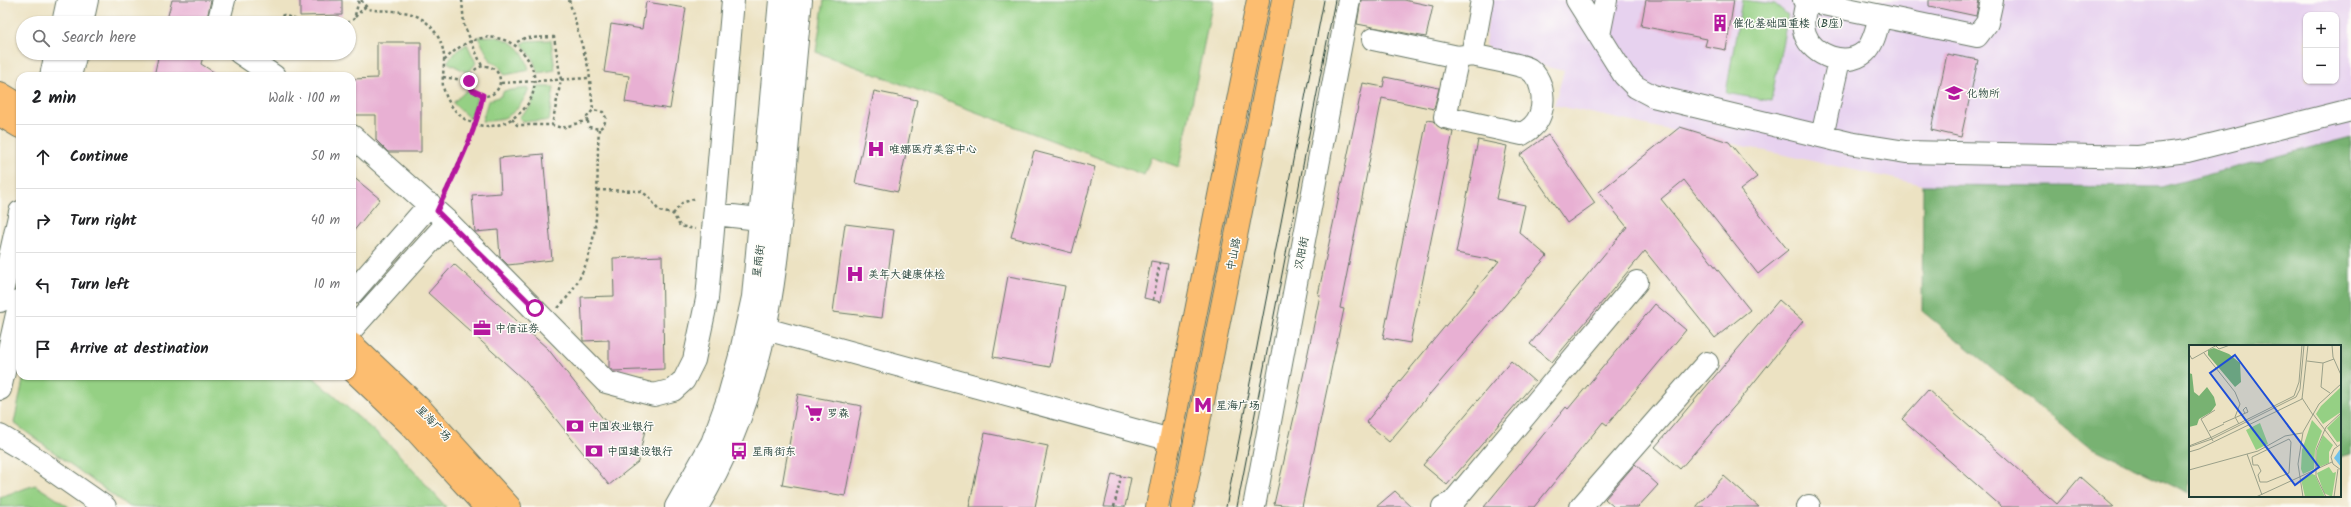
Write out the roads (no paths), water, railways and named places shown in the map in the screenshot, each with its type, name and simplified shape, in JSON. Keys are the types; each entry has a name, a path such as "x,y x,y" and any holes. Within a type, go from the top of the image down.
{"highway":[{"path":"1158,507 1258,0"},
{"name":"中山路","path":"1182,507 1283,0"},
{"path":"0,93 16,103"},
{"path":"0,115 16,125"},
{"name":"星海广场","path":"356,348 423,411 510,507"},
{"name":"星海广场","path":"356,374 411,426 485,507"}],"street":[{"path":"64,16 68,0"},
{"path":"84,16 87,0"},
{"path":"220,16 224,0"},
{"path":"356,140 438,212 547,320 606,382 654,395 673,390 684,380 694,360 707,299 733,0"},
{"name":"星雨街","path":"772,215 780,0"},
{"name":"星雨街","path":"697,507 729,449 746,405 756,327 753,297 772,215 801,0"},
{"name":"汉阳街","path":"1254,507 1349,0"},
{"path":"1372,39 1465,56 1482,0"},
{"path":"1577,0 1624,75 1636,87 1653,96 1822,136 1906,152 2138,157 2187,151 2351,110"},
{"path":"1599,35 1606,0"},
{"path":"1880,16 1872,42 1864,53 1852,58 1838,60 1824,55 1814,48 1806,36 1802,23 1806,0 1977,36 1987,23 1992,0"},
{"path":"52,72 54,60"},
{"path":"71,72 74,60"},
{"path":"250,60 268,72"},
{"path":"1822,136 1838,60"},
{"path":"715,211 772,215"},
{"path":"356,289 438,212"},
{"path":"356,324 438,212"},
{"path":"0,301 16,230"},
{"path":"1443,507 1453,502 1637,282"},
{"path":"0,389 16,319"},
{"path":"756,327 1171,440"},
{"name":"星雨街","path":"676,507 712,443 756,327"},
{"path":"1581,507 1707,363"},
{"path":"0,436 22,449 105,507"}],"tram line":[{"path":"1226,507 1324,0"},
{"path":"1237,507 1335,0"}],"place":[{"name":"催化基础国重楼（B座）","path":"1720,23"},
{"name":"化物所","path":"1954,93"},
{"name":"唯娜医疗美容中心","path":"876,149"},
{"name":"美年大健康体检","path":"855,274"},
{"name":"中信证券","path":"482,328"},
{"name":"星海广场","path":"1203,405"},
{"name":"罗森","path":"814,413"},
{"name":"中国农业银行","path":"575,426"},
{"name":"中国建设银行","path":"594,451"},
{"name":"星雨街东","path":"739,451"}]}
